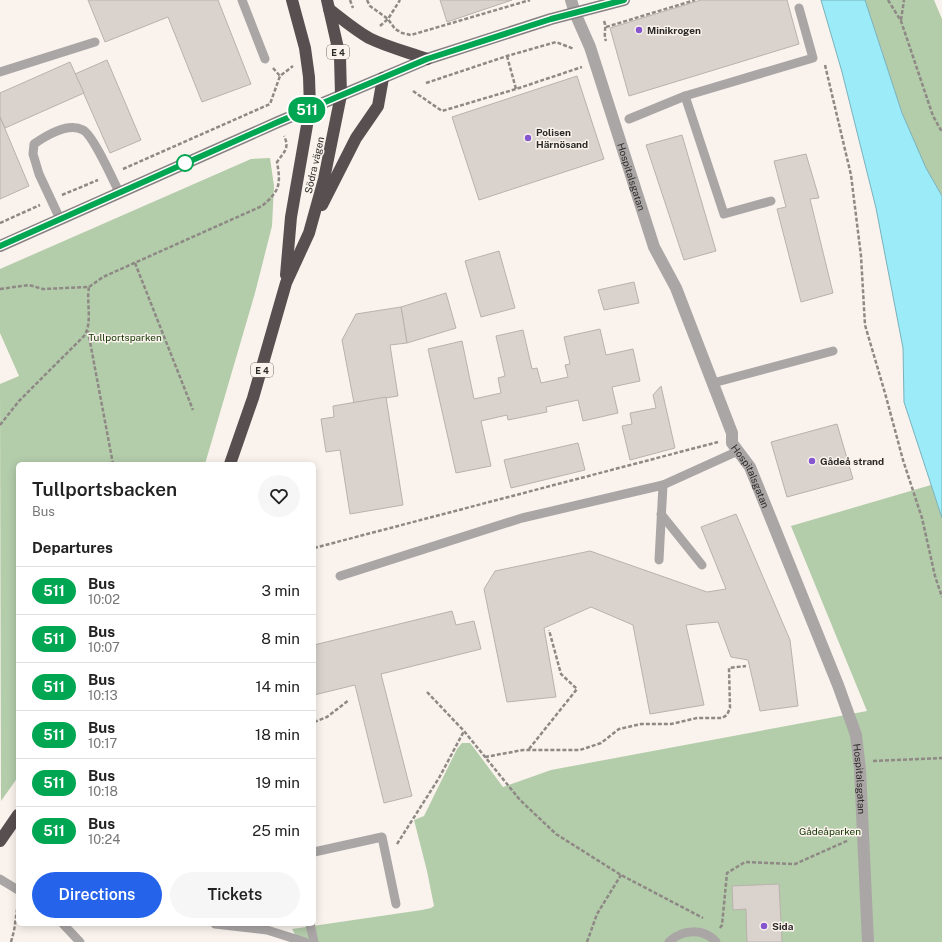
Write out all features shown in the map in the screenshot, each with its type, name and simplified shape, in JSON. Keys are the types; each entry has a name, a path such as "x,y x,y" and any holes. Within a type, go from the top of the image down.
{"highway":[{"name":"Södra vägen","path":"286,283 291,217 310,108 305,48 292,0"},
{"name":"Södra vägen","path":"231,462 253,398 286,283 309,233 324,179 342,95 340,57 328,4"},
{"path":"328,4 359,32 369,38 427,59"},
{"path":"309,233 356,138 378,106 383,78"},
{"path":"0,841 16,818"}],"main road":[{"path":"0,246 278,122 427,59 575,13 624,0"}],"street":[{"name":"Hospitalsgatan","path":"571,0 590,47 654,247 676,288 732,433 732,443 750,467 838,685 856,736 859,761 868,942"}],"lane":[{"path":"242,0 265,59"},
{"path":"629,119 685,96 814,58 799,8"},
{"path":"0,72 52,57 95,42"},
{"path":"685,96 724,214 771,200"},
{"path":"60,219 39,174 33,154 34,144 44,137 69,127 84,130 92,141 119,192"},
{"path":"712,383 833,351"},
{"path":"340,576 522,518 663,485 738,451"},
{"path":"659,560 663,485"},
{"path":"661,514 702,565"},
{"path":"316,852 382,837 396,904"},
{"path":"0,879 16,889"},
{"path":"65,926 80,942"},
{"path":"248,926 264,927 288,939 305,942"},
{"path":"310,926 314,942"},
{"path":"669,942 683,933 693,932 704,934 714,940"}],"path":[{"path":"367,0 370,6 388,19 395,29 402,33 411,35 530,0"},
{"path":"426,83 507,56 556,42 578,50 606,43 604,36 606,27 695,0"},
{"path":"888,0 901,21 933,116 942,132"},
{"path":"901,21 904,0"},
{"path":"413,91 442,111 516,89 583,66 578,50"},
{"path":"507,56 516,89"},
{"path":"0,289 28,285 43,289 89,287 103,278 135,263 262,206 278,189 280,177 276,162 287,147 287,143 270,104 280,76 296,64 307,62"},
{"path":"825,64 851,175 861,256 865,325 922,518 935,576 942,597"},
{"path":"0,223 270,104"},
{"path":"135,263 193,410"},
{"path":"89,287 87,295 88,330 113,462"},
{"path":"0,425 19,401 84,336 88,330"},
{"path":"316,547 715,443 732,436"},
{"path":"528,750 577,689 561,674 549,630"},
{"path":"486,757 523,750 580,750 602,743 620,729 641,724 671,724 697,718 722,718 727,715 730,708 729,668 746,666"},
{"path":"427,692 464,731 520,800 556,834 621,875 709,921 714,940"},
{"path":"316,721 327,717 349,700"},
{"path":"387,860 439,778 464,731"},
{"path":"859,761 942,758"},
{"path":"714,940 722,925 727,873 745,862 795,864 862,834"},
{"path":"587,942 597,914 621,875"},
{"path":"11,942 16,916"}],"green space":[{"path":"865,0 934,0 942,19 942,196 926,168 902,113"},
{"name":"Tullportsparken","path":"270,158 274,186 272,226 255,293 206,462 16,462 16,780 1,801 0,384 19,376 0,333 0,269 251,159"},
{"name":"Gådeåparken","path":"931,485 942,518 942,942 299,942 292,929 422,910 434,906 414,820 424,816 457,749 462,743 470,743 503,787 551,770 867,711 791,526"}],"water":[{"path":"821,0 865,0 902,113 926,168 942,196 942,518 904,402 903,348 876,208 842,72"}],"building":[{"path":"88,0 218,0 251,84 202,102 168,17 105,42"},
{"path":"440,0 512,0 447,22"},
{"path":"701,0 787,0 799,44 629,96 610,28"},
{"path":"107,60 141,140 110,153 75,74"},
{"path":"70,62 84,93 5,128 0,117 0,93"},
{"name":"Polisen Härnösand","path":"577,76 604,159 479,200 452,117"},
{"path":"0,117 29,186 0,199"},
{"path":"682,135 716,251 684,260 646,145"},
{"path":"806,154 819,198 810,199 833,293 801,302 777,209 786,207 774,161"},
{"path":"499,251 515,308 481,317 465,261"},
{"path":"634,282 639,303 604,310 598,290"},
{"path":"446,293 456,328 407,343 401,307"},
{"path":"401,307 407,343 390,345 398,396 354,403 342,340 356,314"},
{"path":"600,329 606,355 633,349 640,381 612,387 618,413 583,421 578,400 546,407 547,412 508,420 507,415 481,421 491,466 456,473 428,349 462,341 474,399 501,393 498,378 505,376 496,336 523,330 532,369 537,368 541,383 568,377 565,365 570,364 564,337"},
{"path":"661,386 675,448 630,460 622,426 632,424 630,413 656,408 653,395"},
{"path":"386,397 403,505 350,514 340,450 326,452 321,419 334,417 333,406"},
{"name":"Gådeå strand","path":"837,424 853,479 787,497 771,442"},
{"path":"578,443 585,470 511,488 504,460"},
{"path":"736,514 790,640 798,706 760,711 748,660 731,657 718,622 686,625 704,705 650,714 633,625 591,607 544,628 556,697 507,702 484,589 495,571 590,551 707,592 726,589 701,527"},
{"path":"452,611 456,625 474,621 481,649 381,674 412,796 384,803 355,685 316,695 316,645"},
{"name":"Sida","path":"779,884 782,942 747,942 746,909 733,910 732,886"}],"bus line":[{"name":"511","path":"0,246 278,122 427,59 551,19 624,0"}],"place":[{"name":"Minikrogen","path":"639,30"},
{"name":"Polisen Härnösand","path":"528,138"},
{"name":"Gådeå strand","path":"812,461"},
{"name":"Sida","path":"764,926"}]}
